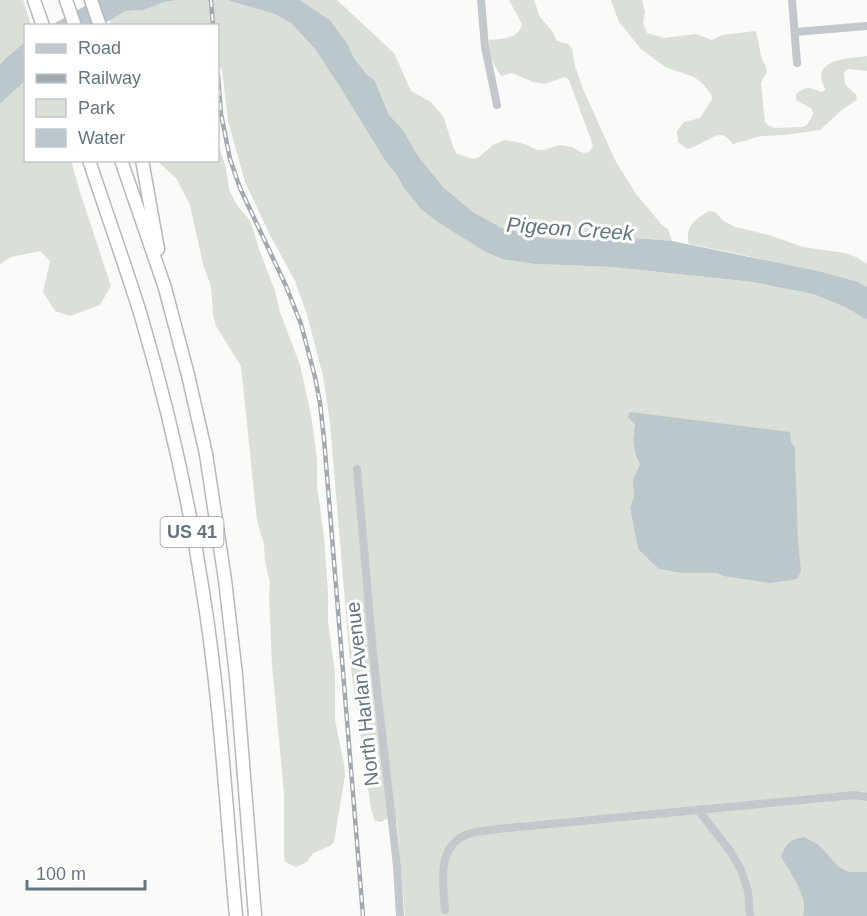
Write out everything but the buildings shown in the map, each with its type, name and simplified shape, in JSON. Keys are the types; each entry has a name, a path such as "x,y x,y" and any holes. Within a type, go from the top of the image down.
{"highway":[{"path":"34,0 42,24"},
{"path":"66,0 74,24"},
{"path":"91,0 99,24"},
{"name":"US 41","path":"90,162 141,316 180,466 206,607 214,671 236,916"},
{"name":"US 41","path":"122,162 165,288 206,454 236,675 255,916"},
{"path":"142,162 165,288"}],"street":[{"path":"481,0 485,47 497,105"},
{"path":"792,0 797,63"},
{"path":"795,32 867,26"},
{"name":"North Harlan Avenue","path":"357,470 374,662 397,866 400,916"},
{"path":"445,910 442,866 455,841 469,833 855,795 867,797"},
{"path":"699,811 730,851 741,870 748,891 750,916"}],"green space":[{"path":"0,0 23,0 31,24 24,24 24,43 0,64"},
{"path":"178,0 227,0 275,14 292,24 315,49 386,162 420,208 436,221 536,264 613,267 752,282 813,294 845,307 867,320 867,872 849,872 839,867 819,845 781,857 801,894 803,916 405,916 397,822 386,819 381,822 375,821 371,809 350,662 330,423 323,376 307,315 295,281 245,182 228,121 222,69 219,68 219,24 111,24 109,20 126,11 144,10 164,2","holes":["635,424 795,448 798,550 723,576 717,573 683,573 638,549 630,508 634,496 634,480 640,464 633,435"]},
{"path":"300,0 337,0 394,53 411,91 431,102 443,116 457,154 474,159 504,140 522,143 538,150 560,145 572,147 583,153 589,152 593,147 569,80 565,77 544,84 512,73 501,76 492,59 489,40 513,36 522,24 509,0 534,0 540,17 557,41 568,44 572,49 583,89 615,160 636,194 668,229 672,241 542,238 502,228 473,212 443,187 418,156 403,130 389,115 374,79 368,76 354,58 347,43 330,20"},
{"path":"611,0 642,0 645,12 643,23 647,33 664,38 696,34 712,40 722,35 755,31 767,70 761,84 765,122 775,128 803,127 808,124 813,114 812,109 796,100 796,94 808,88 821,92 826,90 821,76 823,70 832,62 867,56 867,71 849,69 844,72 845,84 856,95 857,100 820,130 761,136 733,144 721,135 687,149 678,142 677,131 684,122 700,118 712,99 711,94 694,77 665,67 641,49 619,22"},
{"path":"24,82 24,162 71,162 111,286 100,305 70,316 55,311 43,292 50,261 40,251 11,257 0,264 0,104"},
{"path":"219,146 226,168 229,190 237,205 251,222 275,291 280,312 300,365 311,415 324,536 328,621 335,673 335,720 345,775 334,842 313,853 307,862 296,867 285,862 284,857 284,793 272,665 270,583 264,544 257,521 241,366 216,326 211,286 203,264 190,205 176,178 158,162 219,162"},
{"path":"709,211 715,212 735,227 769,235 803,247 845,253 856,257 867,264 867,287 858,282 689,244 689,228 699,217"}],"water":[{"path":"95,0 178,0 164,2 144,10 126,11 103,24 53,24"},
{"path":"227,0 300,0 330,20 347,43 354,58 368,76 374,79 389,115 403,130 418,156 443,187 473,212 502,228 542,238 565,240 672,241 822,272 858,282 867,287 867,320 845,307 813,294 752,282 613,267 536,264 503,259 486,252 436,221 420,208 386,162 315,49 292,24 275,14"},
{"path":"24,43 24,82 0,104 0,64"},
{"path":"630,412 790,432 791,442 795,448 801,571 797,579 770,583 723,576 717,573 683,573 659,569 638,549 630,508 634,496 633,480 640,464 634,445 635,424 628,417"},
{"path":"804,837 819,845 839,867 849,872 867,872 867,916 803,916 801,894 781,857 789,843"}],"railway":[{"path":"211,0 213,24"},
{"path":"219,88 221,114 230,159 240,188 286,286 301,324 320,403 363,916"}],"water label":[{"name":"Pigeon Creek","path":"570,229"}]}
